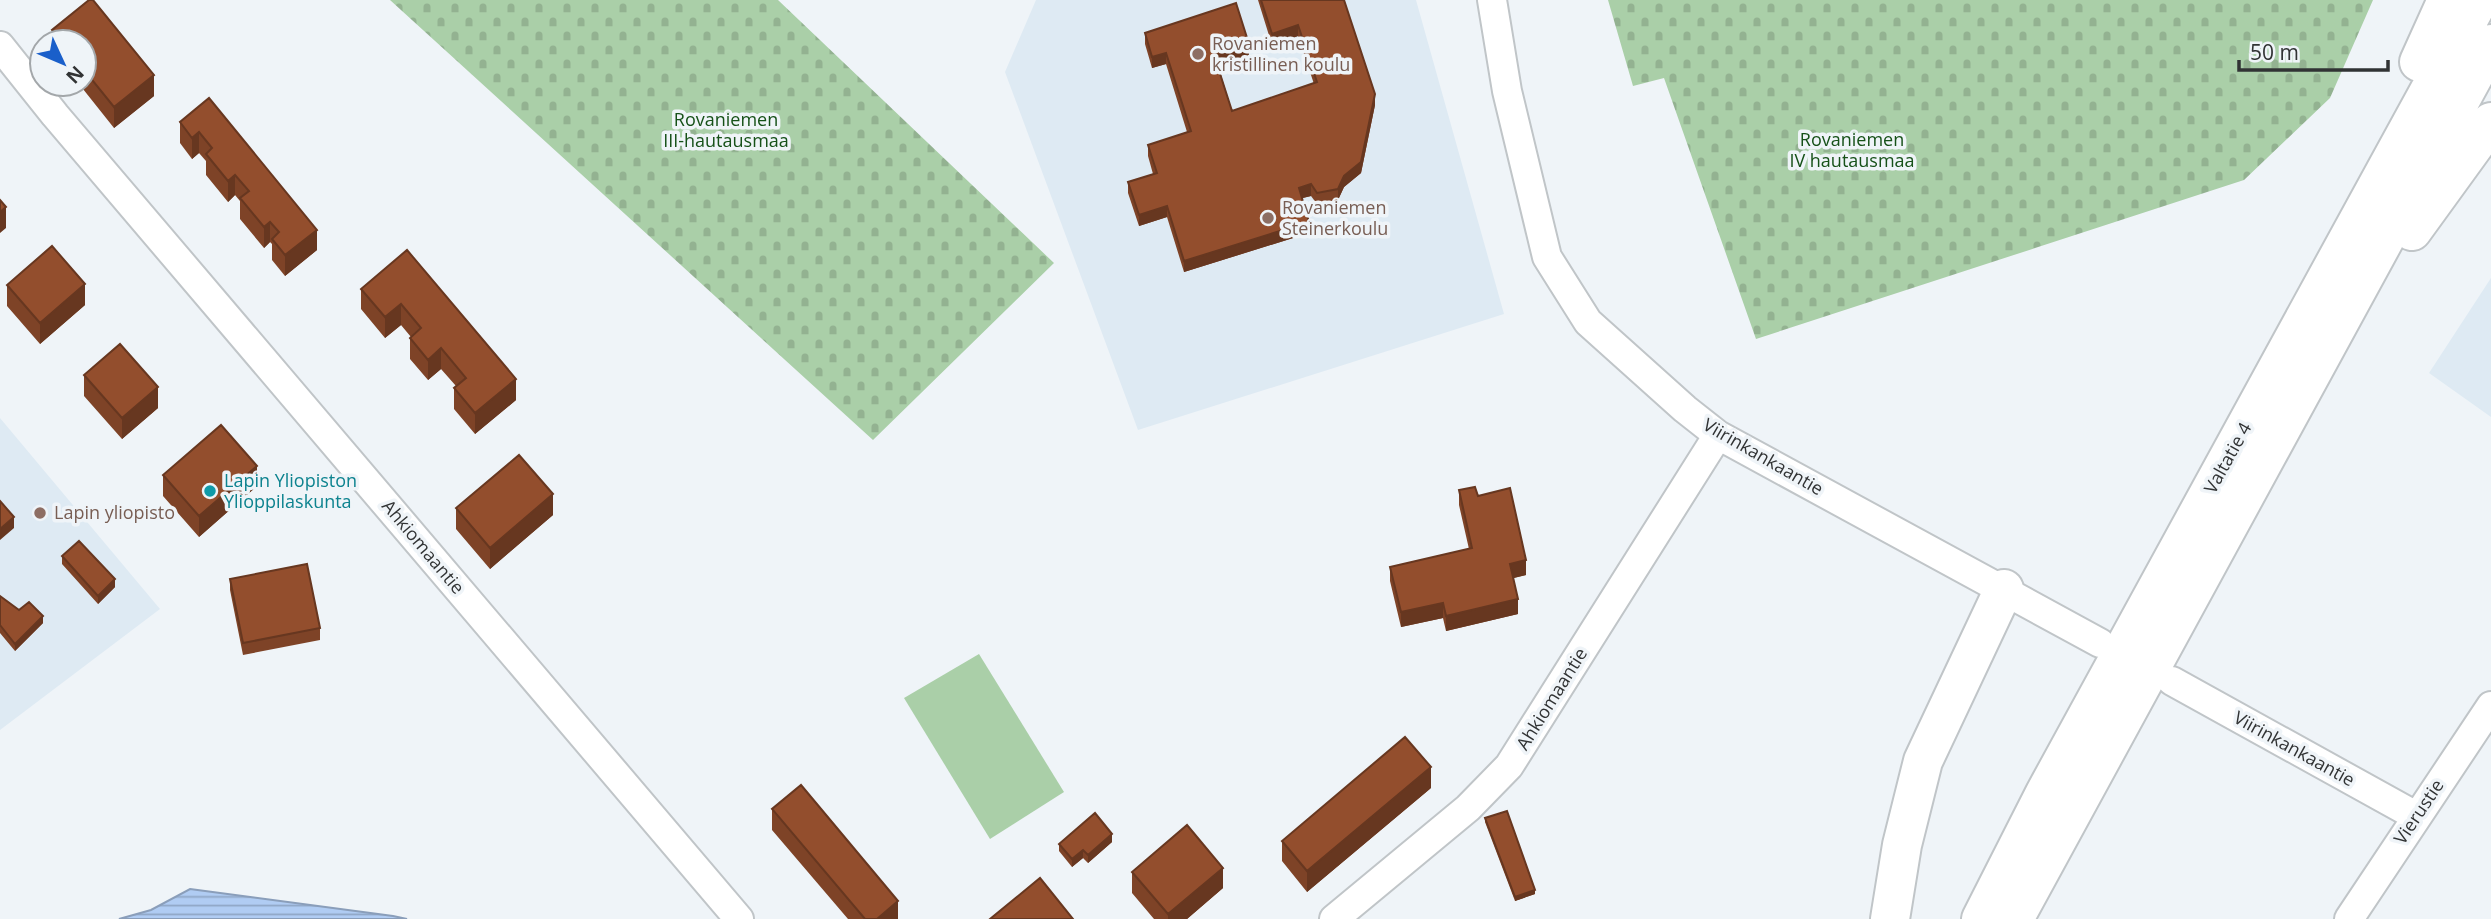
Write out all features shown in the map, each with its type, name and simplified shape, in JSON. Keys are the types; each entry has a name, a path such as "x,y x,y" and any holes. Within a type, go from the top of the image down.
{"highway":[{"path":"2314,332 2447,0"},
{"name":"Valtatie 4","path":"2014,919 2480,0"},
{"name":"Valtatie 4","path":"1981,919 2045,793 2314,332 2491,44"},
{"path":"2314,332 2403,245 2491,122"},
{"path":"1890,919 1902,845 1923,761 2004,589"}],"street":[{"name":"Viirinkankaantie","path":"1477,0 1507,91"},
{"name":"Viirinkankaantie","path":"1492,0 1507,91 1547,257 1588,322 1685,410 1718,435 2100,643"},
{"name":"Ahkiomaantie","path":"0,46 55,115 738,919"},
{"name":"Ahkiomaantie","path":"1335,919 1468,808 1509,766 1718,435"},
{"name":"Viirinkankaantie","path":"2172,681 2416,816"},
{"name":"Vierustie","path":"2349,919 2491,706"}],"shaded area":[{"name":"Rovaniemen Steinerkoulu","path":"1036,0 1416,0 1504,314 1138,430 1005,72"},
{"path":"2491,278 2491,417 2429,373"},
{"name":"Lapin yliopisto","path":"0,418 160,609 0,730"}],"green space":[{"name":"Rovaniemen III-hautausmaa","path":"390,0 778,0 1054,263 873,440"},
{"name":"Rovaniemen IV hautausmaa","path":"1608,0 2373,0 2330,98 2244,180 1756,339 1664,78 1633,86"},
{"path":"979,654 1064,792 990,839 904,698"}],"water":[{"path":"190,889 407,919 119,919 151,910"}],"building":[{"path":"89,0 93,0 154,75 114,107 98,87 98,28 54,28"},
{"path":"1261,0 1344,0 1375,94 1361,162 1344,176 1338,189 1317,193 1311,184 1299,188 1309,222 1184,261 1167,206 1139,215 1128,182 1157,173 1148,145 1191,131 1166,53 1152,57 1145,33 1236,3 1249,44 1214,55 1232,111 1317,82 1298,25 1272,34"},
{"path":"209,98 317,230 285,255 272,239 279,232 270,222 264,227 240,198 249,191 235,175 228,181 206,154 212,148 199,132 192,138 180,122"},
{"path":"0,200 6,207 0,212"},
{"path":"52,246 85,284 40,323 7,285"},
{"path":"407,250 516,379 475,413 454,388 466,378 441,348 428,360 410,338 421,328 401,304 385,317 361,289"},
{"path":"120,344 158,387 122,418 84,375"},
{"path":"221,425 257,466 199,516 163,475"},
{"path":"519,455 553,494 490,548 456,508"},
{"path":"1475,487 1478,496 1510,488 1526,560 1510,564 1518,599 1446,616 1443,603 1401,612 1390,567 1472,548 1459,490"},
{"path":"0,501 14,517 0,529"},
{"path":"79,541 115,579 98,596 62,556"},
{"path":"307,564 320,628 243,643 230,579"},
{"path":"0,596 19,610 29,602 43,616 15,644 0,625"},
{"path":"1405,737 1431,767 1307,871 1282,841"},
{"path":"801,785 898,901 877,919 865,919 772,809"},
{"path":"1507,811 1535,890 1515,897 1485,818"},
{"path":"1095,813 1112,834 1088,855 1083,850 1072,859 1059,844"},
{"path":"1187,825 1223,868 1168,914 1132,872"},
{"path":"1040,878 1073,919 990,919"}],"place":[{"name":"Rovaniemen kristillinen koulu","path":"1198,54"},
{"name":"Rovaniemen Steinerkoulu","path":"1268,218"},
{"name":"Lapin Yliopiston Ylioppilaskunta","path":"210,491"},
{"name":"Lapin yliopisto","path":"40,513"}]}
